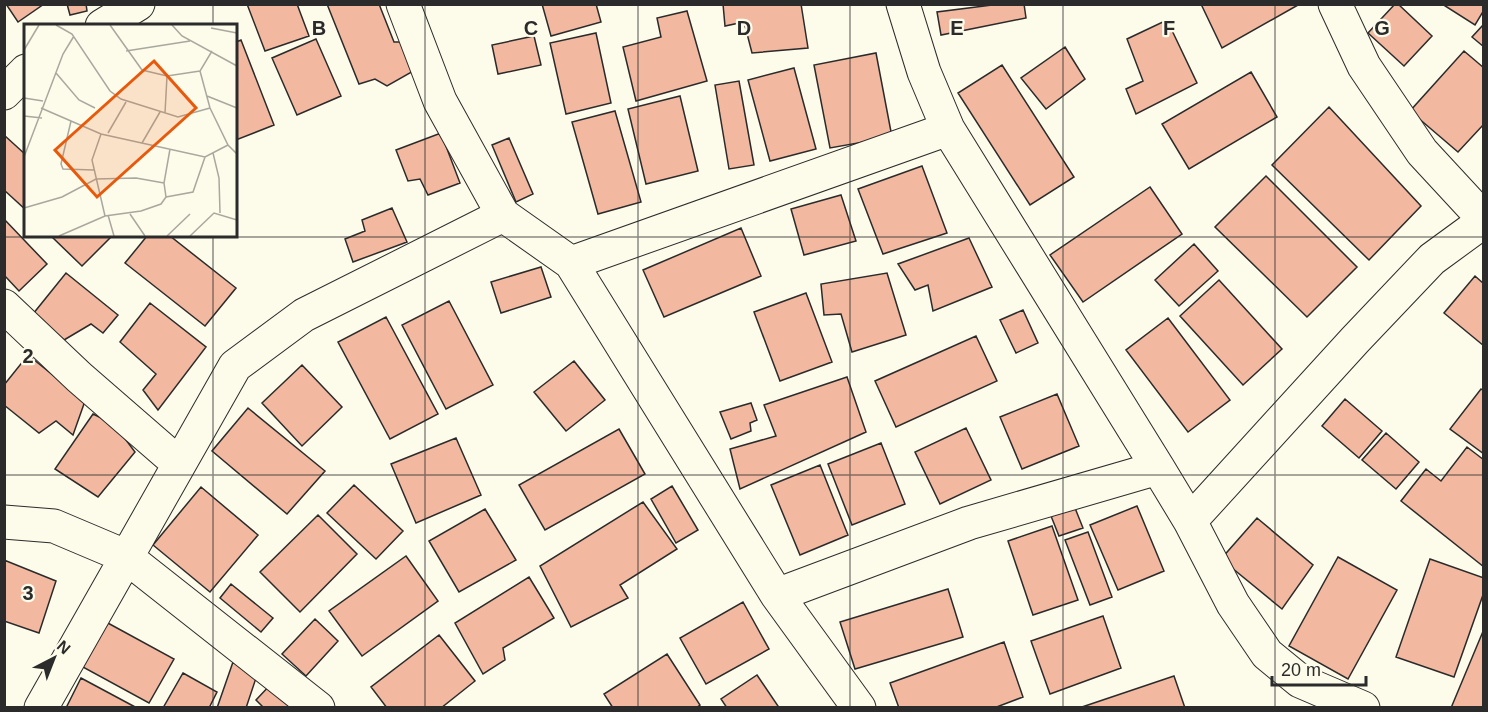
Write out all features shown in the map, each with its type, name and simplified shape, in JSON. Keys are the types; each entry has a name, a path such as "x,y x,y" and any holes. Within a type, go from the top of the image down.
{"street":[{"path":"105,24 138,4"},
{"path":"403,4 440,101 503,214 571,263 777,595 860,708"},
{"path":"903,4 924,72 948,129 1190,520 1233,604 1267,654 1300,681 1363,708"},
{"path":"1190,520 1432,259 1484,220 1422,152 1364,66 1335,4"},
{"path":"4,93 24,73"},
{"path":"571,263 948,129"},
{"path":"40,708 235,366 304,315 503,214"},
{"path":"4,306 79,377 178,464"},
{"path":"777,595 969,523 1158,468"},
{"path":"4,522 54,526 125,556 318,708"}],"building":[{"path":"6,4 44,4 18,22"},
{"path":"67,4 86,4 87,11 70,15"},
{"path":"247,4 297,4 309,36 265,51"},
{"path":"327,4 379,4 394,42 404,42 417,69 387,86 375,79 359,84"},
{"path":"542,4 596,4 601,22 551,36"},
{"path":"723,4 801,4 808,48 752,53 744,22 725,26"},
{"path":"1000,4 1024,4 1026,18 941,35 937,12"},
{"path":"1201,4 1298,4 1298,5 1222,48"},
{"path":"1395,4 1398,4 1432,36 1404,66 1368,33"},
{"path":"1442,4 1484,4 1484,10 1475,25"},
{"path":"687,11 707,81 636,101 623,47 661,37 657,18"},
{"path":"1167,20 1197,83 1136,114 1126,89 1143,81 1127,39"},
{"path":"1484,24 1484,47 1472,37"},
{"path":"596,33 611,103 566,114 550,43"},
{"path":"534,36 541,65 498,74 492,45"},
{"path":"316,39 341,96 297,115 272,58"},
{"path":"241,40 274,125 237,140 237,42"},
{"path":"1065,47 1085,79 1046,109 1021,78"},
{"path":"1464,51 1484,68 1484,124 1458,152 1410,111"},
{"path":"876,53 892,137 830,148 814,65"},
{"path":"1002,65 1074,177 1030,205 958,93"},
{"path":"794,68 816,149 770,161 748,80"},
{"path":"1251,72 1277,117 1189,169 1162,124"},
{"path":"739,81 754,165 729,169 715,85"},
{"path":"680,96 698,171 646,184 628,109"},
{"path":"1329,107 1421,206 1369,260 1272,165"},
{"path":"615,111 641,202 598,214 572,122"},
{"path":"441,133 460,183 428,195 420,179 408,181 396,150"},
{"path":"4,135 24,153 24,208 4,190"},
{"path":"509,138 533,194 516,202 492,145"},
{"path":"922,166 947,233 883,254 858,189"},
{"path":"1266,176 1357,267 1307,317 1215,227"},
{"path":"1150,187 1182,234 1083,302 1050,255"},
{"path":"841,195 856,241 804,255 791,209"},
{"path":"392,208 407,242 353,262 345,239 365,231 362,220"},
{"path":"4,219 47,264 19,291 4,275"},
{"path":"741,228 761,276 664,317 643,270"},
{"path":"52,237 109,237 82,266"},
{"path":"146,237 171,237 236,288 205,326 125,263"},
{"path":"969,238 992,287 933,311 928,285 915,290 898,264"},
{"path":"1194,244 1218,271 1179,306 1155,280"},
{"path":"541,267 551,297 501,313 491,282"},
{"path":"66,273 118,315 103,333 91,324 64,340 33,314"},
{"path":"887,273 906,335 852,352 841,314 824,315 821,284"},
{"path":"1475,276 1484,284 1484,346 1444,313"},
{"path":"1219,280 1282,349 1243,385 1180,316"},
{"path":"806,293 832,362 780,381 754,312"},
{"path":"449,301 493,385 446,409 402,325"},
{"path":"150,303 206,347 158,410 143,390 156,374 120,342"},
{"path":"1023,310 1038,343 1016,353 1000,320"},
{"path":"386,317 438,414 390,439 338,342"},
{"path":"1168,318 1230,400 1188,432 1126,350"},
{"path":"976,336 997,381 896,427 875,381"},
{"path":"28,355 85,401 73,435 56,421 39,433 4,405 4,385"},
{"path":"574,361 605,400 566,431 534,392"},
{"path":"302,365 342,407 302,446 262,403"},
{"path":"847,377 866,432 740,489 730,449 776,436 764,405"},
{"path":"1481,389 1484,391 1484,454 1450,429"},
{"path":"1057,394 1079,446 1022,469 1000,417"},
{"path":"1345,399 1382,431 1359,458 1322,426"},
{"path":"751,403 757,420 750,423 751,431 731,439 720,412"},
{"path":"248,408 325,471 287,514 212,451"},
{"path":"93,414 114,424 135,452 98,497 55,469"},
{"path":"966,428 991,480 940,504 915,452"},
{"path":"619,429 645,474 545,530 519,485"},
{"path":"1386,433 1419,462 1396,489 1362,460"},
{"path":"456,438 481,495 416,523 391,464"},
{"path":"881,443 905,504 852,525 828,464"},
{"path":"1467,447 1484,460 1484,567 1401,501 1426,469 1441,481"},
{"path":"820,465 848,535 800,555 771,485"},
{"path":"354,485 403,531 376,559 327,513"},
{"path":"672,486 698,530 676,543 651,499"},
{"path":"201,487 258,535 210,592 153,545"},
{"path":"643,502 677,549 620,585 628,598 571,627 540,566"},
{"path":"1137,506 1164,571 1118,590 1090,525"},
{"path":"1075,508 1083,528 1059,536 1051,516"},
{"path":"485,509 516,560 459,592 429,541"},
{"path":"318,515 357,554 300,612 260,572"},
{"path":"1257,518 1313,565 1282,609 1221,559"},
{"path":"1052,526 1078,600 1033,615 1008,541"},
{"path":"1088,532 1112,597 1090,605 1065,540"},
{"path":"406,556 438,601 362,656 329,611"},
{"path":"1338,557 1397,590 1348,679 1289,646"},
{"path":"1430,559 1484,578 1484,592 1454,677 1396,657"},
{"path":"4,560 56,581 39,633 4,621"},
{"path":"529,577 554,618 503,648 505,660 483,674 455,623"},
{"path":"231,584 273,618 261,632 220,598"},
{"path":"948,589 963,637 855,669 840,622"},
{"path":"743,602 769,649 706,684 680,638"},
{"path":"1103,616 1121,668 1050,694 1031,641"},
{"path":"315,619 338,641 306,676 282,654"},
{"path":"106,622 174,659 149,703 81,666"},
{"path":"1484,629 1484,708 1451,708"},
{"path":"439,635 475,681 441,708 387,708 371,687"},
{"path":"1004,642 1023,697 994,708 899,708 890,683"},
{"path":"667,654 700,705 696,708 613,708 604,694"},
{"path":"233,662 258,672 246,708 217,708"},
{"path":"183,673 217,692 209,708 163,708"},
{"path":"757,675 778,706 775,708 727,708 721,699"},
{"path":"1174,676 1185,708 1079,708"},
{"path":"81,678 137,708 66,708"},
{"path":"272,683 299,708 264,708 256,700"}]}
